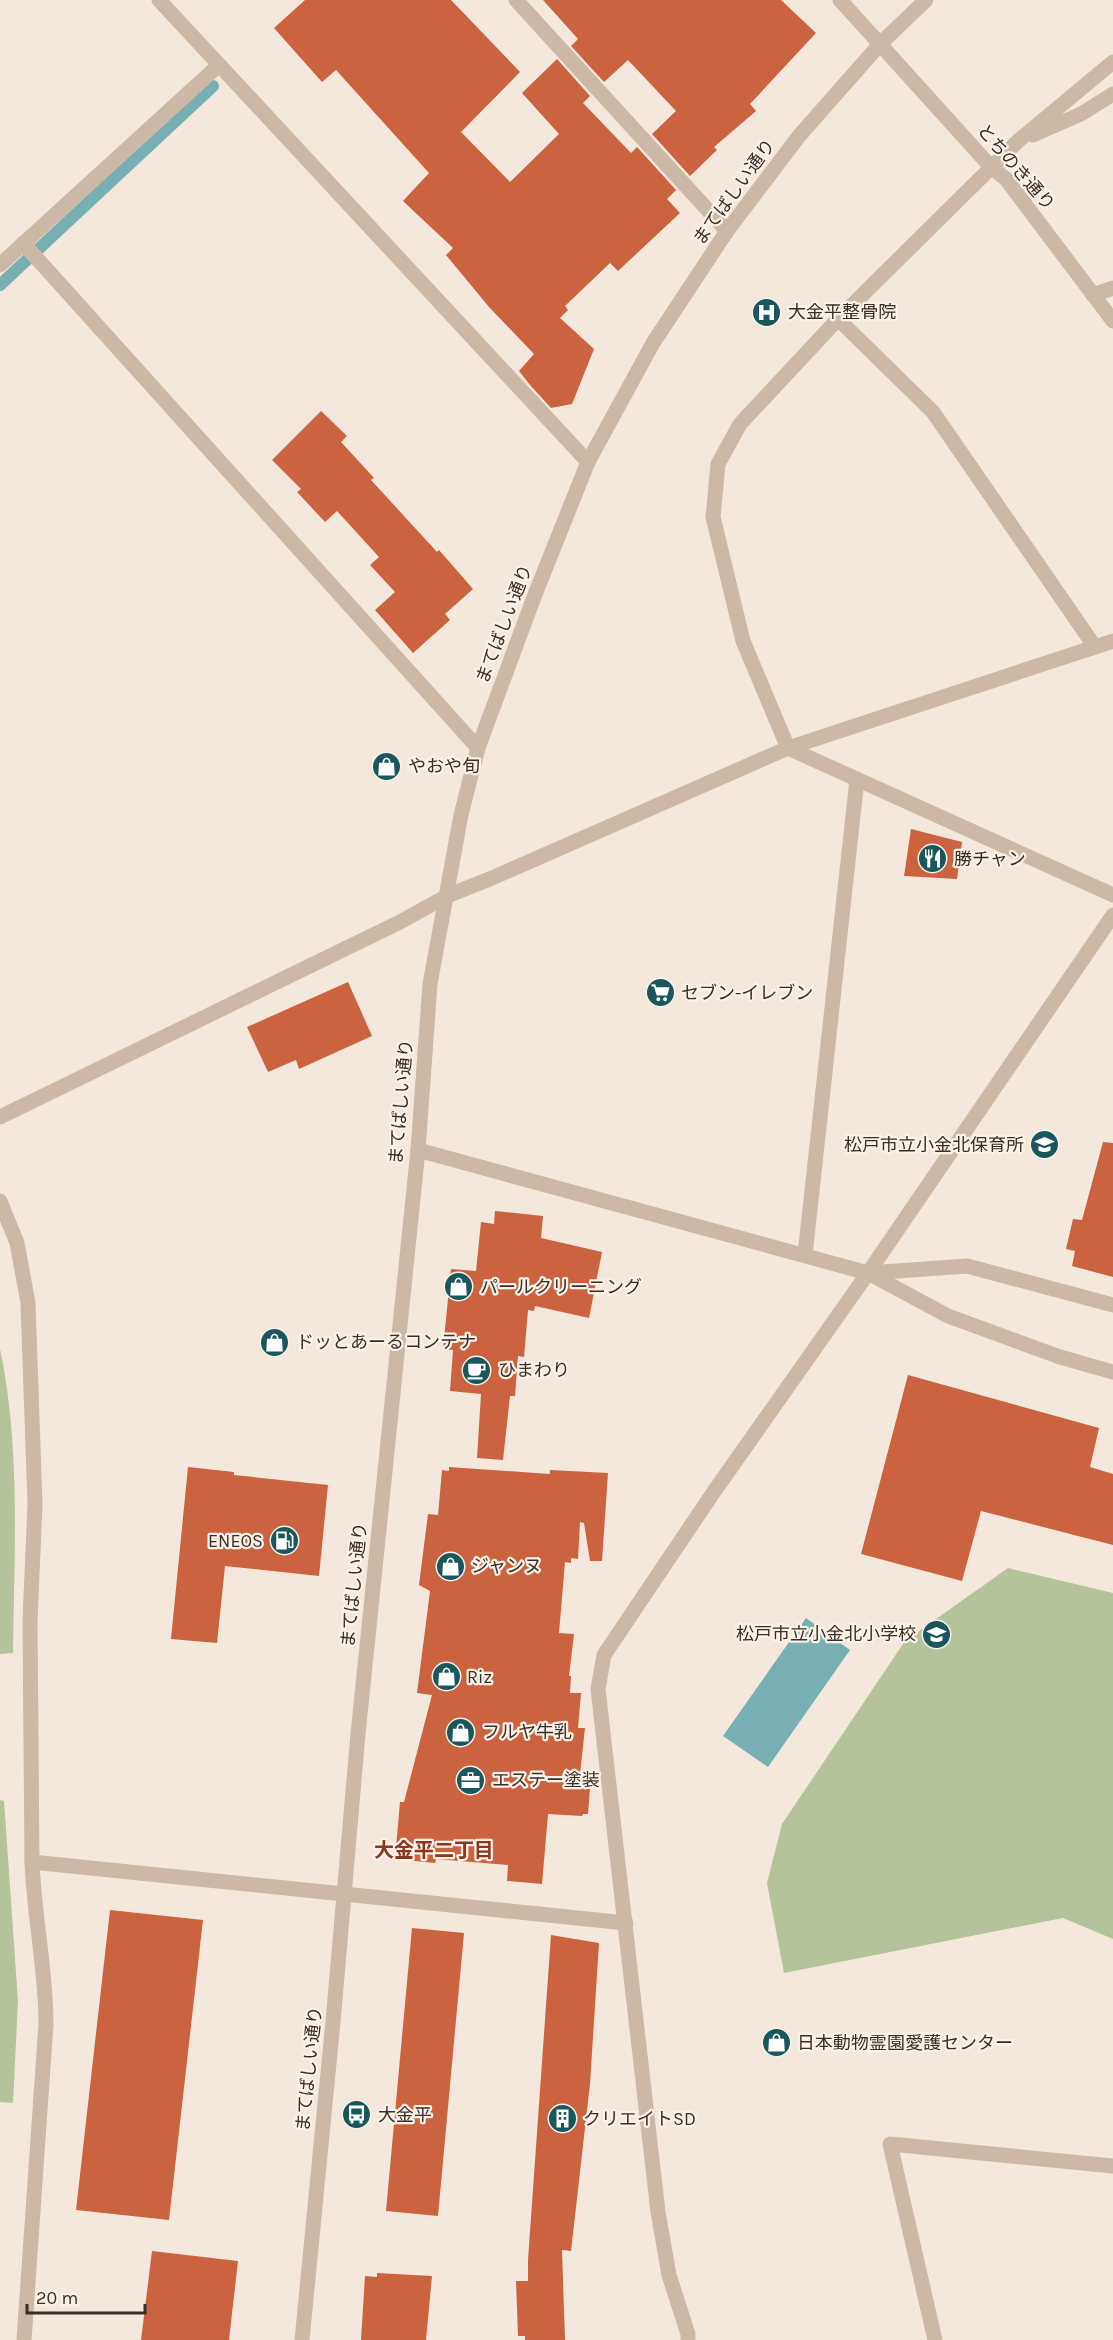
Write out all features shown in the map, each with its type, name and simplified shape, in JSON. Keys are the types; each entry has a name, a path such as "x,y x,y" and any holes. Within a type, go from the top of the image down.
{"street":[{"path":"159,0 588,462"},
{"path":"516,0 727,231"},
{"name":"とちのき通り","path":"840,0 991,167 1006,179 1113,321"},
{"name":"まてばしい通り","path":"302,2340 357,1734 418,1150 430,984 462,814 478,748 534,597 588,462 653,343 727,231 799,136 881,43 926,0"},
{"path":"1113,62 1018,141 991,167 838,319 740,424 718,464 713,517 743,641 788,748 1113,895"},
{"path":"0,265 219,65"},
{"path":"1018,141 1081,114 1113,94"},
{"path":"23,243 478,748"},
{"path":"1093,295 1113,288"},
{"path":"838,319 933,412 1095,647"},
{"path":"0,1117 400,922 447,896 788,748 1113,641"},
{"path":"805,1255 857,779"},
{"path":"688,2340 669,2275 658,2212 598,1689 604,1654 1113,915"},
{"path":"418,1150 868,1273 948,1316 1060,1358 1113,1372"},
{"path":"0,1201 17,1242 28,1303 35,1504 30,1620 33,1902 46,1995 46,2024 24,2340"},
{"path":"868,1273 967,1266 1113,1305"},
{"path":"32,1862 626,1923"},
{"path":"935,2340 890,2144 1113,2166"}],"green space":[{"path":"0,1349 7,1386 14,1462 15,1539 13,1653 0,1654"},
{"path":"1008,1568 1113,1593 1113,1939 1063,1918 784,1973 767,1883 782,1824 905,1641"},
{"path":"0,1800 4,1801 18,2001 13,2103 0,2102"}],"water":[{"path":"806,1618 850,1650 768,1767 723,1736"}],"building":[{"path":"305,0 451,0 520,72 461,132 510,182 559,134 522,93 557,59 590,96 583,103 631,153 637,147 676,190 667,199 680,213 618,271 610,263 565,306 568,310 560,318 594,349 572,404 551,408 530,385 519,371 534,354 489,307 446,255 453,248 403,201 429,173 336,70 322,82 274,28"},
{"path":"543,0 781,0 816,33 750,104 756,111 714,147 717,150 690,176 652,134 676,111 628,60 604,82 571,46 578,39"},
{"path":"321,411 347,436 341,442 374,478 371,480 437,552 439,550 473,589 445,614 450,620 413,653 375,610 395,592 370,565 379,557 337,511 325,522 297,492 301,489 272,460"},
{"name":"勝チャン","path":"911,829 962,842 957,879 904,876"},
{"path":"348,982 372,1036 299,1069 296,1060 268,1072 247,1027"},
{"path":"1103,1142 1113,1143 1113,1277 1072,1266 1075,1251 1066,1249 1073,1219 1082,1220"},
{"path":"495,1211 543,1216 541,1238 602,1252 589,1318 535,1306 534,1311 528,1310 524,1357 518,1356 515,1396 510,1396 503,1460 477,1458 481,1394 450,1391 453,1350 443,1349 451,1269 476,1271 481,1222 494,1224"},
{"path":"908,1375 1099,1428 1090,1467 1113,1474 1113,1545 981,1511 962,1581 861,1554"},
{"path":"188,1467 234,1472 234,1475 328,1485 319,1576 225,1566 217,1643 171,1639"},
{"path":"449,1467 550,1474 550,1470 608,1473 602,1561 590,1561 584,1523 580,1522 578,1559 571,1558 571,1563 565,1562 559,1633 574,1634 569,1676 571,1676 570,1693 581,1693 578,1728 585,1728 580,1774 591,1775 588,1814 582,1816 548,1814 542,1884 507,1881 508,1865 436,1859 435,1863 395,1859 400,1802 404,1802 432,1695 417,1693 430,1591 419,1585 428,1514 438,1515 442,1470 449,1471"},
{"path":"110,1910 203,1920 169,2220 76,2210"},
{"path":"412,1928 464,1933 438,2216 386,2211"},
{"name":"クリエイトSD","path":"551,1935 599,1943 590,2084 571,2251 562,2250 565,2340 525,2340 525,2336 518,2336 516,2281 528,2281"},
{"path":"152,2251 238,2261 229,2340 141,2340"},
{"path":"377,2273 432,2276 426,2340 361,2340 365,2276 377,2277"}],"waterway":[{"path":"0,285 213,86"}],"place":[{"name":"大金平整骨院","path":"767,312"},
{"name":"やおや旬","path":"387,766"},
{"name":"勝チャン","path":"933,859"},
{"name":"セブン-イレブン","path":"660,993"},
{"name":"松戸市立小金北保育所","path":"1045,1145"},
{"name":"パールクリーニング","path":"459,1287"},
{"name":"ドッとあーるコンテナ","path":"275,1342"},
{"name":"ひまわり","path":"477,1370"},
{"name":"ENEOS","path":"284,1541"},
{"name":"ジャンヌ","path":"450,1566"},
{"name":"松戸市立小金北小学校","path":"937,1634"},
{"name":"Riz","path":"446,1677"},
{"name":"フルヤ牛乳","path":"461,1732"},
{"name":"エステー塗装","path":"471,1780"},
{"name":"日本動物霊園愛護センター","path":"776,2043"},
{"name":"大金平","path":"357,2115"},
{"name":"クリエイトSD","path":"562,2119"}],"district":[{"name":"大金平二丁目","path":"434,1850"}]}
